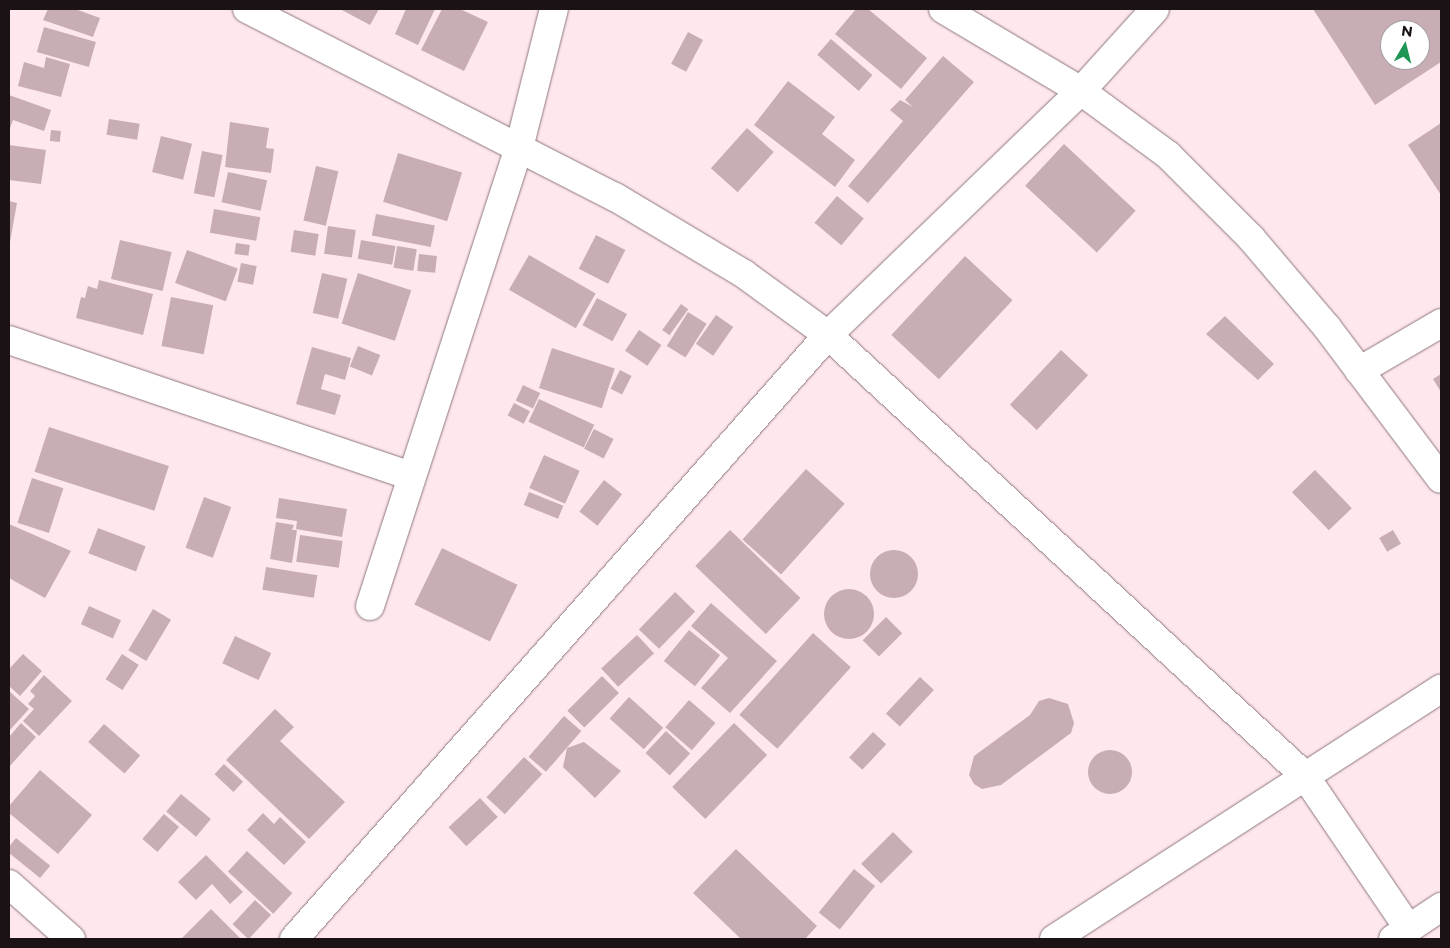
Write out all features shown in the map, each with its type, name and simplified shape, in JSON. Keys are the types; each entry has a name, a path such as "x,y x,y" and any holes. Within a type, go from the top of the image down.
{"street":[{"path":"247,9 615,197 744,274 828,335 1305,776 1401,934 1441,907"},
{"path":"370,606 410,476 518,148 554,9"},
{"path":"943,9 1081,91 1168,155 1251,238 1359,371 1441,479"},
{"path":"294,939 828,335 1081,91 1155,9"},
{"path":"1359,371 1441,323"},
{"path":"9,340 410,476"},
{"path":"1054,939 1441,689"},
{"path":"10,887 71,939"}],"building":[{"path":"48,9 75,9 100,18 93,37 43,20"},
{"path":"340,9 379,9 370,25"},
{"path":"406,9 435,9 418,45 395,34"},
{"path":"442,9 460,9 488,22 464,71 421,50"},
{"path":"856,9 868,9 927,58 901,89 835,34"},
{"path":"1313,9 1441,9 1441,62 1430,69 1430,20 1380,20 1380,70 1429,70 1375,105"},
{"path":"44,27 96,42 89,67 37,52"},
{"path":"688,32 703,40 686,72 671,64"},
{"path":"831,39 873,75 859,91 817,55"},
{"path":"943,56 974,82 868,203 848,186 903,121 890,110 900,100 913,107 905,100"},
{"path":"46,57 70,64 61,97 18,86 24,62 44,68"},
{"path":"788,81 835,117 822,134 855,160 835,187 754,125"},
{"path":"9,95 51,110 44,131 13,120 9,131"},
{"path":"109,119 140,124 137,140 106,135"},
{"path":"230,122 269,128 266,148 274,149 271,173 225,167"},
{"path":"1441,123 1441,195 1408,145"},
{"path":"747,128 774,152 738,192 711,168"},
{"path":"51,130 61,131 60,142 50,141"},
{"path":"161,136 192,144 183,180 152,172"},
{"path":"1064,144 1136,211 1097,253 1025,186"},
{"path":"9,145 46,150 41,184 9,180"},
{"path":"202,151 223,155 214,197 194,193"},
{"path":"398,153 462,173 447,221 383,202"},
{"path":"316,166 338,171 326,226 303,221"},
{"path":"228,172 267,180 261,211 222,202"},
{"path":"837,196 864,218 841,245 815,223"},
{"path":"9,201 17,203 10,242 9,242"},
{"path":"214,209 260,217 256,241 210,233"},
{"path":"376,214 435,225 431,247 372,236"},
{"path":"328,226 356,230 352,258 324,254"},
{"path":"294,230 319,234 315,256 291,252"},
{"path":"596,235 625,250 608,284 579,269"},
{"path":"120,240 172,252 163,291 111,279"},
{"path":"361,240 395,246 392,265 358,259"},
{"path":"236,243 250,245 248,256 234,254"},
{"path":"397,246 417,249 413,271 394,268"},
{"path":"187,250 238,268 226,301 175,283"},
{"path":"419,254 437,256 435,273 417,271"},
{"path":"529,255 596,294 576,328 509,290"},
{"path":"965,256 1013,300 939,379 891,335"},
{"path":"241,263 257,266 253,285 237,282"},
{"path":"322,273 347,279 338,319 313,313"},
{"path":"358,273 411,290 395,341 342,323"},
{"path":"99,280 153,294 143,335 76,318 81,297 85,298 88,286 97,289"},
{"path":"171,297 213,305 204,354 161,346"},
{"path":"597,298 627,314 612,341 582,325"},
{"path":"681,304 688,309 669,335 662,330"},
{"path":"688,312 707,324 685,358 667,346"},
{"path":"716,315 733,327 713,356 696,344"},
{"path":"1225,316 1274,364 1258,380 1206,334"},
{"path":"639,330 661,345 647,366 625,351"},
{"path":"358,346 380,355 372,375 350,366"},
{"path":"312,347 351,358 345,380 325,374 321,389 341,395 335,415 296,404"},
{"path":"552,348 615,368 602,408 539,388"},
{"path":"1061,350 1088,375 1037,430 1010,405"},
{"path":"620,370 632,376 622,395 610,389"},
{"path":"1441,374 1441,392 1433,379"},
{"path":"523,385 540,393 533,408 516,400"},
{"path":"539,399 594,425 584,447 528,422"},
{"path":"514,403 530,411 524,424 508,415"},
{"path":"49,427 169,466 154,511 34,472"},
{"path":"594,429 614,439 604,459 584,449"},
{"path":"544,455 580,471 565,504 529,488"},
{"path":"806,469 845,504 781,574 742,540"},
{"path":"1315,470 1352,508 1329,530 1292,492"},
{"path":"32,478 63,488 49,533 17,523"},
{"path":"604,480 622,494 597,526 579,512"},
{"path":"529,492 563,506 558,519 524,505"},
{"path":"204,497 231,507 213,558 186,548"},
{"path":"279,498 347,509 342,537 296,529 297,521 276,518"},
{"path":"276,522 294,525 292,530 297,530 292,563 270,559"},
{"path":"9,524 71,551 45,598 9,578"},
{"path":"98,528 146,546 136,571 88,553"},
{"path":"730,530 800,598 766,634 695,566"},
{"path":"1393,530 1401,544 1387,552 1379,538"},
{"path":"300,535 343,541 339,568 296,562"},
{"path":"442,548 517,585 490,641 414,605"},
{"path":"889,550 899,550 911,557 918,569 918,579 911,591 899,598 889,598 881,594 874,587 870,579 870,569 874,561 881,554"},
{"path":"266,567 317,575 314,598 262,590"},
{"path":"849,589 867,596 874,614 867,632 849,639 831,632 824,614 831,596"},
{"path":"675,592 695,611 659,649 639,629"},
{"path":"711,603 777,661 730,713 701,688 728,658 691,626"},
{"path":"89,606 121,620 113,639 81,624"},
{"path":"153,609 171,620 146,661 128,650"},
{"path":"886,617 902,633 879,657 863,640"},
{"path":"689,630 720,655 695,686 664,661"},
{"path":"813,633 851,667 777,749 739,715"},
{"path":"637,635 654,653 618,687 601,668"},
{"path":"235,636 271,653 259,680 222,663"},
{"path":"23,654 42,671 20,696 9,686 9,669"},
{"path":"122,654 139,665 122,690 106,679"},
{"path":"44,675 72,701 39,736 23,721 34,709 28,704 35,696 30,691"},
{"path":"602,676 619,693 584,728 567,711"},
{"path":"920,677 934,690 900,727 886,714"},
{"path":"9,691 29,709 9,731"},
{"path":"629,697 663,728 644,749 610,719"},
{"path":"1049,698 1068,704 1074,723 1071,733 1001,785 982,789 974,784 969,775 974,756 1030,715 1039,701"},
{"path":"689,700 715,723 692,750 665,727"},
{"path":"275,709 294,727 280,741 345,802 309,839 226,760"},
{"path":"564,716 581,731 546,772 529,757"},
{"path":"21,723 36,737 9,767 9,737"},
{"path":"734,723 767,755 705,819 672,787"},
{"path":"104,724 140,755 124,774 88,742"},
{"path":"666,731 690,754 670,775 646,753"},
{"path":"873,732 886,744 862,770 849,758"},
{"path":"584,742 621,771 595,798 563,767 567,748"},
{"path":"1110,750 1122,754 1128,760 1132,772 1128,784 1122,790 1110,794 1098,790 1092,784 1088,772 1092,760 1098,754"},
{"path":"524,757 542,774 505,814 486,797"},
{"path":"224,764 243,782 233,792 214,774"},
{"path":"40,770 92,815 58,854 9,813 9,806"},
{"path":"181,794 211,819 196,837 166,812"},
{"path":"480,798 498,817 466,846 449,827"},
{"path":"263,813 274,824 280,817 306,842 284,865 247,830"},
{"path":"164,814 179,827 157,852 142,839"},
{"path":"893,832 913,852 881,884 861,864"},
{"path":"16,838 50,866 40,878 9,853 9,847"},
{"path":"736,849 817,926 805,939 741,939 693,893"},
{"path":"247,851 292,893 273,914 228,871"},
{"path":"206,855 243,892 230,904 212,884 196,900 178,882"},
{"path":"854,869 875,886 840,930 819,913"},
{"path":"255,900 271,915 249,939 232,924"},
{"path":"211,909 241,939 181,939"}]}
